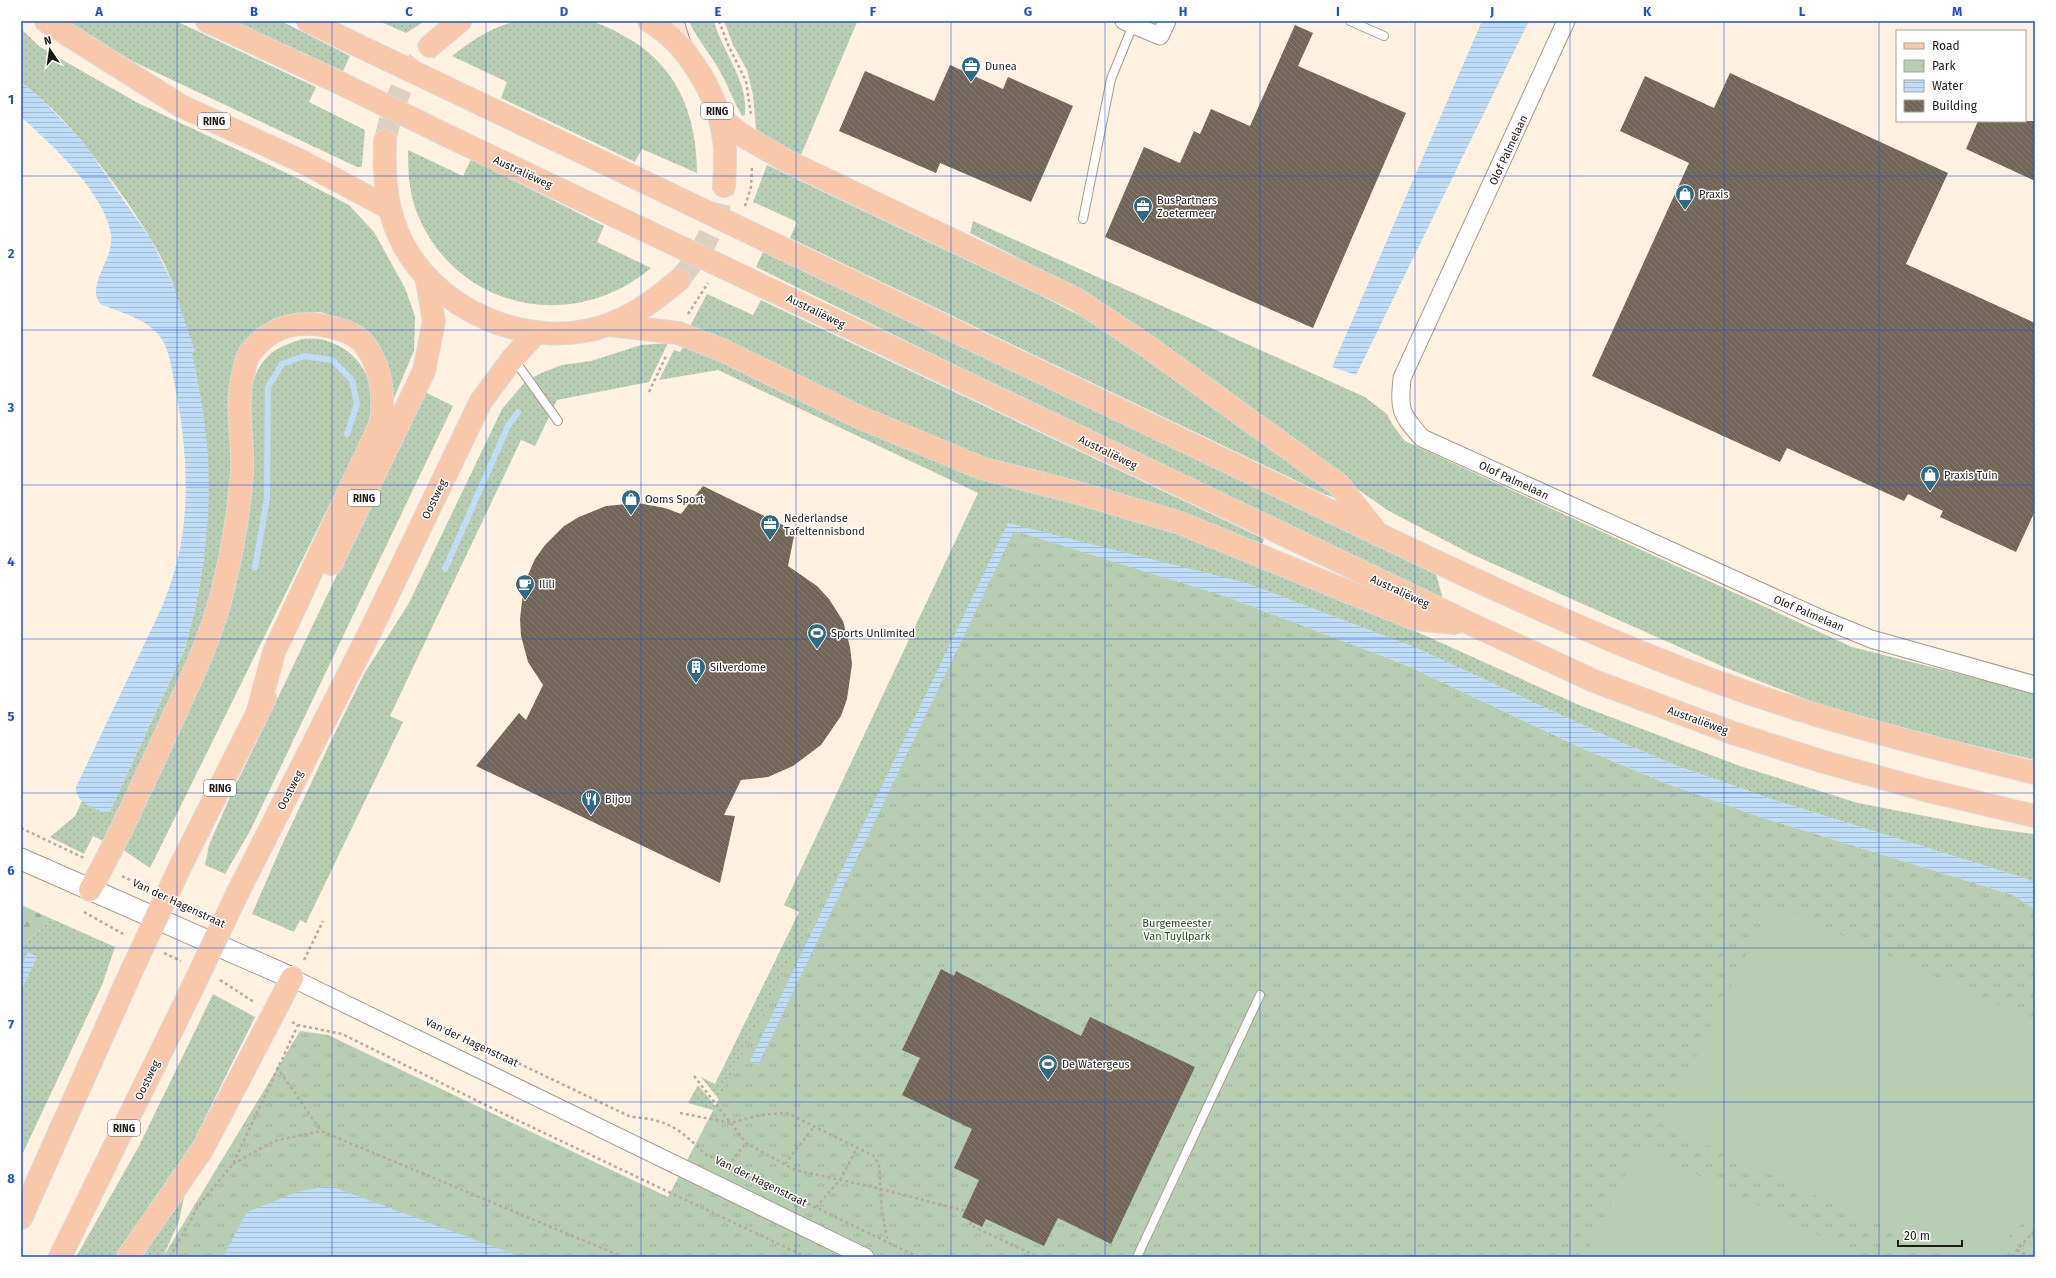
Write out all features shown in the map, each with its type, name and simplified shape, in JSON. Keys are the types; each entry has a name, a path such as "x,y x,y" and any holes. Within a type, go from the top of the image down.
{"main road":[{"name":"RING","path":"46,21 181,106 301,161 389,208"},
{"name":"Australiëweg","path":"206,21 340,83 448,136 1471,624 1594,681 1733,733 1824,762 1925,790 2035,816"},
{"path":"308,21 1378,534 1558,618 1696,674 1773,701 1896,739 2035,774"},
{"path":"430,46 460,21"},
{"name":"RING","path":"649,21 680,46 704,79 719,116 724,139 726,162 724,186"},
{"path":"672,21 680,46"},
{"path":"719,116 740,134 785,160 1076,300 1147,346 1339,486 1378,534"},
{"name":"RING","path":"385,141 384,175 389,208 398,232 410,255 426,276 457,304 495,323 536,333 573,333 610,325 647,307 679,280"},
{"name":"RING","path":"21,1218 131,972 181,865 359,509 424,371 434,321 426,276"},
{"path":"90,890 134,803 214,628 234,537 242,470 239,386 247,358 261,342 281,328 302,322 322,324 355,336 366,346 378,366 383,401 380,423 274,652 258,711"},
{"path":"610,325 678,333 722,350 859,417 981,468 1082,494 1180,523 1415,619 1471,624"},
{"name":"Oostweg","path":"60,1257 238,892 369,634 481,401 513,358 536,333"},
{"path":"128,1257 202,1150 297,966"}],"street":[{"path":"1128,23 1160,36 1167,21"},
{"name":"Olof Palmelaan","path":"1566,21 1402,378 1400,404 1406,420 1422,438 1817,617 1871,639 2035,685"},
{"name":"Van der Hagenstraat","path":"21,858 90,890 297,966 866,1257"}],"lane":[{"path":"1350,21 1384,36"},
{"path":"1083,219 1111,79 1128,23"},
{"path":"513,358 558,421"},
{"path":"1137,1257 1260,995"}],"path":[{"name":"Van der Hagenstraat","path":"21,828 153,890"},
{"path":"80,910 131,938"},
{"path":"297,966 323,921"},
{"path":"159,951 187,964"},
{"path":"297,966 310,964"},
{"path":"216,978 249,999 298,1024 342,1034 500,1112 806,1257"},
{"name":"Van der Hagenstraat","path":"424,1019 631,1117 652,1119 675,1128 705,1154 918,1257"},
{"path":"170,1257 199,1205 233,1164 298,1024"},
{"path":"277,1067 321,1131 623,1257"},
{"path":"694,1076 746,1143 796,1170 881,1189 965,1211"},
{"path":"680,1112 730,1123 759,1115 787,1114 874,1156 879,1165 882,1212 888,1242"},
{"path":"785,1164 814,1127"},
{"path":"233,1164 274,1141 321,1131"},
{"path":"816,1207 840,1180 858,1148"},
{"path":"972,1222 970,1225 1038,1257"},
{"path":"2013,1257 2017,1250 2035,1230"},
{"path":"2017,1250 2030,1257"}],"green space":[{"path":"580,20 592,22 614,31 641,47 657,60 670,76 688,111 693,131 697,173 642,149 635,162 501,98 507,82 452,56 483,34 500,26 518,21"},
{"path":"65,21 176,21 316,87 309,102 365,130 362,165 361,167 357,167 130,60"},
{"path":"233,21 281,21 350,56 343,71"},
{"path":"379,21 425,21 406,33"},
{"path":"689,21 714,21 743,90 745,115 742,116 721,74"},
{"path":"724,21 857,22 801,155 768,139 756,129 753,95 747,70 733,45"},
{"path":"21,29 40,47 136,102 295,177 349,205 374,232 405,288 415,316 414,351 391,405 355,326 340,318 320,312 290,314 275,320 238,355 232,371 230,390 234,472 225,551 202,637 105,842 93,836 84,854 50,837 75,816 82,801 105,813 109,813 184,651 195,610 207,527 208,485 206,443 201,401 193,360 174,289 165,265 142,225 98,162 68,125 34,92 21,83"},
{"path":"408,150 463,176 471,159 604,226 597,242 651,268 620,289 587,301 553,305 519,302 488,290 459,272 435,246 417,213 412,198 408,166"},
{"path":"767,165 1044,297 1107,330 1336,496 1333,497 1324,494 790,238 797,222 753,202"},
{"path":"973,221 1365,397 1387,414 1392,424 1405,441 1852,647 2035,693 2035,760 1918,732 1815,703 1724,667 1471,554 1387,510 1063,281 970,233"},
{"path":"763,252 1436,574 1443,599 1010,392 756,267"},
{"path":"707,294 753,315 761,300 1264,539 1261,547 1062,485 907,432 689,328"},
{"path":"302,339 318,339 327,341 349,352 357,360 364,370 371,391 372,403 370,416 359,445 150,868 119,847 198,684 249,392 253,380 267,357 281,347"},
{"path":"668,343 649,382 557,400 535,446 521,440 390,716 403,722 306,923 300,920 294,932 252,914 281,847 364,674 409,603 502,409 525,382 541,373 562,365 591,361 641,345"},
{"path":"684,345 983,480 1172,529 1286,573 1579,705 1740,766 1858,803 1987,828 2035,834 2035,883 2021,877 1777,801 1672,764 1602,734 1416,648 1243,582 729,1112 701,1077 715,1084 799,912 784,905 978,493 718,370 659,380 674,350 680,352"},
{"path":"425,392 453,406 250,831 225,874 205,865 209,845 230,797"},
{"name":"Burgemeester Van Tuyllpark","path":"1014,531 1233,599 1406,665 1586,750 1668,784 1761,817 2013,895 2035,909 2035,1257 163,1257 300,1031 328,1035 668,1197"},
{"path":"1771,904 2035,1021 2035,1214 2012,1232 1995,1257 1950,1257 1662,1125"},
{"path":"21,905 52,919 21,946"},
{"path":"52,919 115,947 102,985 21,1157 21,990 37,957 28,952 21,967 21,946"},
{"path":"213,994 255,1017 198,1132 179,1221 163,1257 76,1257 139,1146"},
{"path":"698,1085 717,1108 716,1111 688,1103"},
{"path":"1640,1146 1862,1257 1585,1257"}],"water":[{"path":"1482,21 1529,21 1356,375 1332,367"},
{"path":"21,83 39,96 83,142 150,238 171,280 195,351 192,352 205,425 209,489 208,517 202,572 191,626 184,651 109,813 96,809 82,801 77,793 76,787 162,607 175,571 185,515 186,472 182,429 169,358 161,338 145,323 102,305 97,298 96,290 98,282 111,244 111,234 106,218 98,202 75,170 21,117"},
{"path":"1008,523 1243,582 1416,648 1602,734 1672,764 1777,801 2021,877 2035,883 2035,909 2013,895 1760,817 1668,784 1586,750 1406,665 1233,599 1014,531 758,1065 750,1061"},
{"path":"28,952 37,957 21,990 21,967"},
{"path":"331,1186 521,1257 223,1257 247,1212 300,1191"}],"building":[{"path":"1295,25 1313,33 1298,66 1406,113 1313,328 1105,237 1144,147 1180,163 1194,131 1200,134 1211,109 1250,126"},
{"path":"950,65 1003,89 1008,77 1073,106 1031,202 940,163 936,173 839,131 865,71 934,101"},
{"path":"1730,73 1948,173 1906,264 2035,323 2035,511 2016,552 1940,517 1943,511 1908,494 1904,501 1787,448 1780,462 1592,376 1689,163 1620,131 1645,76 1714,108"},
{"path":"2035,121 2035,181 1966,149 1978,122"},
{"name":"Silverdome","path":"703,486 795,531 788,566 817,586 829,599 843,621 850,647 852,664 847,699 841,716 821,745 793,766 768,777 741,780 724,815 735,816 720,883 476,766 519,713 526,720 543,685 528,662 521,636 520,619 524,584 535,559 545,545 564,526 579,517 606,506 638,503 665,508 681,514"},
{"path":"941,969 954,976 956,971 1081,1036 1090,1017 1195,1067 1111,1244 1058,1218 1044,1246 986,1219 982,1227 962,1217 979,1180 954,1168 972,1129 902,1095 920,1058 902,1050"}],"waterway":[{"path":"255,568 267,498 268,387 282,364 304,356 332,360 352,380 357,404 347,434"},
{"path":"445,569 508,426 518,412"}],"tunnel":[{"path":"385,141 393,107 408,74 430,46"},
{"path":"679,280 701,252 716,220 724,186"}],"place":[{"name":"Dunea","path":"971,83"},
{"name":"Praxis","path":"1685,211"},
{"name":"BusPartners Zoetermeer","path":"1143,223"},
{"name":"Praxis Tuin","path":"1930,492"},
{"name":"Ooms Sport","path":"631,516"},
{"name":"Nederlandse Tafeltennisbond","path":"770,541"},
{"name":"Ilili","path":"525,601"},
{"name":"Sports Unlimited","path":"817,650"},
{"name":"Silverdome","path":"696,684"},
{"name":"Bijou","path":"591,816"},
{"name":"De Watergeus","path":"1048,1081"}]}
